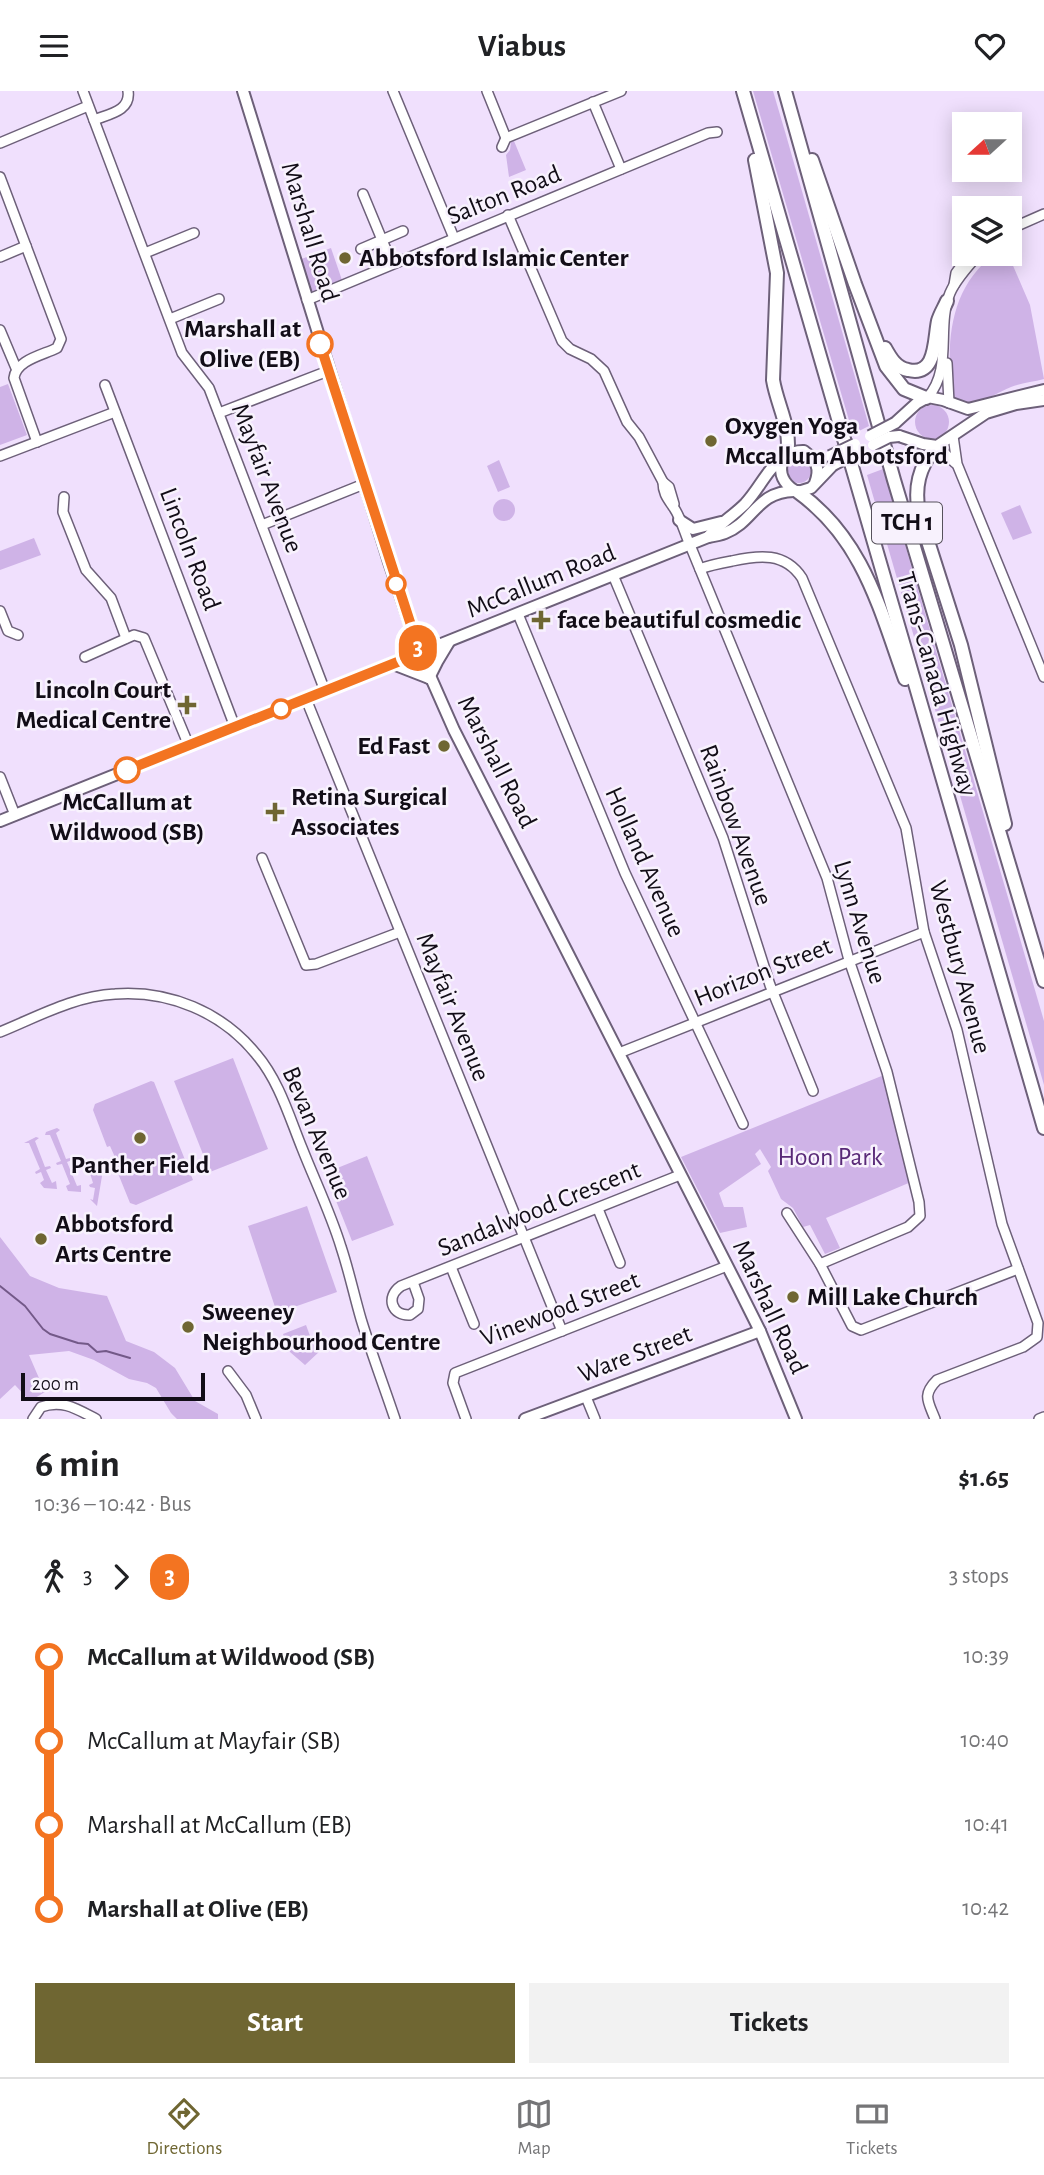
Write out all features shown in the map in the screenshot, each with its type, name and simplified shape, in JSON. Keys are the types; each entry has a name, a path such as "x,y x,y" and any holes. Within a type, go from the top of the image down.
{"highway":[{"path":"741,91 776,264 778,295 773,380 775,395 788,432 785,456"},
{"name":"Trans-Canada Highway","path":"741,91 1044,1128"},
{"name":"Trans-Canada Highway","path":"785,91 894,480 1044,981"},
{"path":"793,118 821,182 878,350 904,389 927,398"},
{"path":"855,284 865,300 888,354 897,365 911,371 922,369 932,358 939,320 947,301"},
{"path":"936,447 926,458 919,475 919,513 964,657 988,747 1028,926"},
{"path":"796,491 832,520 856,556 879,608 938,770"}],"main road":[{"name":"Marshall Road","path":"243,91 328,371 429,678 760,1331 796,1419"},
{"path":"872,441 927,398 953,411 976,408 1044,390"},
{"path":"832,461 804,451 793,451 785,456 781,467 782,479 796,491 806,490 832,461 872,441 899,436 936,447 976,418 995,409 1044,400"},
{"path":"914,407 909,428 917,441"},
{"path":"953,411 954,435"},
{"path":"804,451 817,466 815,483"},
{"name":"McCallum Road","path":"708,537 745,505 770,468 785,456"},
{"name":"McCallum Road","path":"0,821 731,530 769,496 796,491"},
{"path":"679,520 693,529 724,521"},
{"path":"393,664 429,678 449,642"},
{"name":"Ware Street","path":"525,1419 760,1331"}],"street":[{"name":"Mayfair Avenue","path":"83,91 182,353 206,382 325,691"},
{"path":"94,120 124,108 129,102 128,91"},
{"path":"393,91 454,238"},
{"path":"487,91 504,143 621,91"},
{"path":"593,102 621,169"},
{"path":"0,143 88,106"},
{"name":"Salton Road","path":"307,300 708,133 717,132"},
{"path":"0,177 62,344 16,368"},
{"path":"363,194 392,264"},
{"path":"1022,224 1044,214"},
{"name":"Lynn Avenue","path":"508,215 562,341 604,370 627,422 639,437 668,487 674,508 827,878 849,960 887,1072 919,1202 920,1216 908,1227 820,1264"},
{"path":"361,249 403,231"},
{"path":"145,253 194,233"},
{"path":"0,257 26,246"},
{"path":"927,398 940,379 947,301 956,273 961,266"},
{"path":"954,285 969,266"},
{"path":"170,319 219,299"},
{"path":"0,330 16,368 14,378 37,442"},
{"path":"944,341 953,411"},
{"path":"219,413 328,371"},
{"name":"Lincoln Road","path":"106,385 235,727"},
{"path":"0,456 115,412"},
{"path":"954,435 957,464 1044,677"},
{"path":"936,447 957,464"},
{"path":"262,525 364,484"},
{"path":"64,497 63,512 86,570 111,598 127,638"},
{"name":"Westbury Avenue","path":"700,569 752,556 768,556 791,564 803,577 906,828 925,932 957,1030 1002,1224 1038,1324 1037,1337 1023,1347 937,1380 928,1389 927,1400 935,1419"},
{"name":"Rainbow Avenue","path":"613,576 723,838 772,991 813,1091"},
{"path":"0,611 8,631 16,634"},
{"name":"Holland Avenue","path":"518,614 625,873 743,1124"},
{"path":"85,657 127,638 138,635 146,640 189,746"},
{"name":"Mayfair Avenue","path":"306,699 562,1331"},
{"path":"0,777 15,815"},
{"path":"262,858 306,965 316,964 400,932"},
{"name":"Horizon Street","path":"619,1053 925,932"},
{"name":"Bevan Avenue","path":"0,1032 81,999 132,993 159,996 193,1006 243,1039 273,1078 297,1135 341,1245 362,1321 395,1419"},
{"name":"Sandalwood Crescent","path":"413,1282 680,1175"},
{"path":"598,1209 620,1263"},
{"path":"787,1213 820,1264 849,1321 856,1329 866,1328 1018,1269"},
{"name":"Vinewood Street","path":"466,1419 453,1383 455,1373 727,1266"},
{"path":"451,1267 474,1324"},
{"path":"228,1371 246,1395 256,1419"},
{"path":"586,1397 595,1419"},
{"path":"33,1419 41,1407 57,1403 68,1405 96,1419"},
{"path":"1039,1419 1044,1417"}],"green space":[{"path":"753,91 773,91 786,135 869,426 853,434"},
{"path":"514,141 526,170 509,177 506,155 511,142"},
{"path":"331,248 343,283 308,298 296,261"},
{"path":"1013,266 1030,305 1044,379 1015,386 981,401 966,403 953,397 951,338 959,300 980,267"},
{"path":"8,384 27,435 0,445 0,387"},
{"path":"932,405 944,410 949,422 944,434 932,439 920,434 915,422 920,410"},
{"path":"799,459 808,462 811,471 808,480 799,483 790,480 787,471 790,462"},
{"path":"499,460 510,487 498,492 487,466"},
{"path":"883,469 1044,1021 1044,1085 867,475"},
{"path":"504,499 514,506 515,510 508,520 504,521 494,514 493,510 500,500"},
{"path":"1020,505 1032,533 1013,540 1001,513"},
{"path":"34,538 41,555 0,570 0,551"},
{"path":"233,1058 268,1149 210,1172 174,1081"},
{"name":"Hoon Park","path":"884,1075 911,1182 826,1218 840,1248 825,1254 810,1225 803,1227 793,1208 781,1199 768,1171 771,1167 760,1149 755,1154 761,1164 719,1193 724,1207 743,1207 747,1227 720,1233 681,1157"},
{"name":"Panther Field","path":"154,1082 193,1180 136,1205 130,1203 115,1166 118,1164 110,1146 107,1147 93,1110 95,1104"},
{"path":"57,1128 60,1130 56,1133 66,1159 72,1160 67,1162 77,1186 81,1185 81,1192 68,1191 66,1186 70,1184 62,1164 56,1163 61,1161 50,1135 45,1135"},
{"path":"39,1138 35,1141 45,1167 51,1168 46,1170 52,1183 56,1181 57,1189 44,1188 40,1183 44,1180 41,1172 35,1172 40,1169 29,1143 24,1143"},
{"path":"367,1156 394,1225 352,1241 325,1173"},
{"path":"95,1161 97,1163 93,1165 96,1174 101,1172 102,1176 97,1206 90,1199 93,1200 95,1188 89,1185 93,1183 88,1167 82,1167"},
{"path":"307,1206 337,1292 277,1313 248,1226"},
{"path":"0,1237 30,1276 59,1288 107,1296 126,1341 154,1352 175,1368 195,1401 218,1414 218,1419 177,1419 156,1388 129,1379 94,1360 69,1351 29,1355 45,1392 30,1401 15,1385 0,1399"},
{"path":"306,1325 313,1344 320,1351 305,1365 290,1352 283,1334"}],"waterway":[{"path":"0,1286 25,1306 50,1334 88,1344 97,1352 106,1351 130,1358"}],"bus line":[{"name":"3","path":"127,770 420,653 320,344"}],"place":[{"name":"Abbotsford Islamic Center","path":"345,258"},
{"name":"Marshall at Olive (EB)","path":"320,344"},
{"name":"Oxygen Yoga Mccallum Abbotsford","path":"711,441"},
{"name":"face beautiful cosmedic","path":"541,620"},
{"name":"Lincoln Court Medical Centre","path":"187,705"},
{"name":"Ed Fast","path":"444,746"},
{"name":"McCallum at Wildwood (SB)","path":"127,770"},
{"name":"Retina Surgical Associates","path":"275,812"},
{"name":"Panther Field","path":"140,1138"},
{"name":"Abbotsford Arts Centre","path":"41,1239"},
{"name":"Mill Lake Church","path":"793,1297"},
{"name":"Sweeney Neighbourhood Centre","path":"188,1327"}]}
